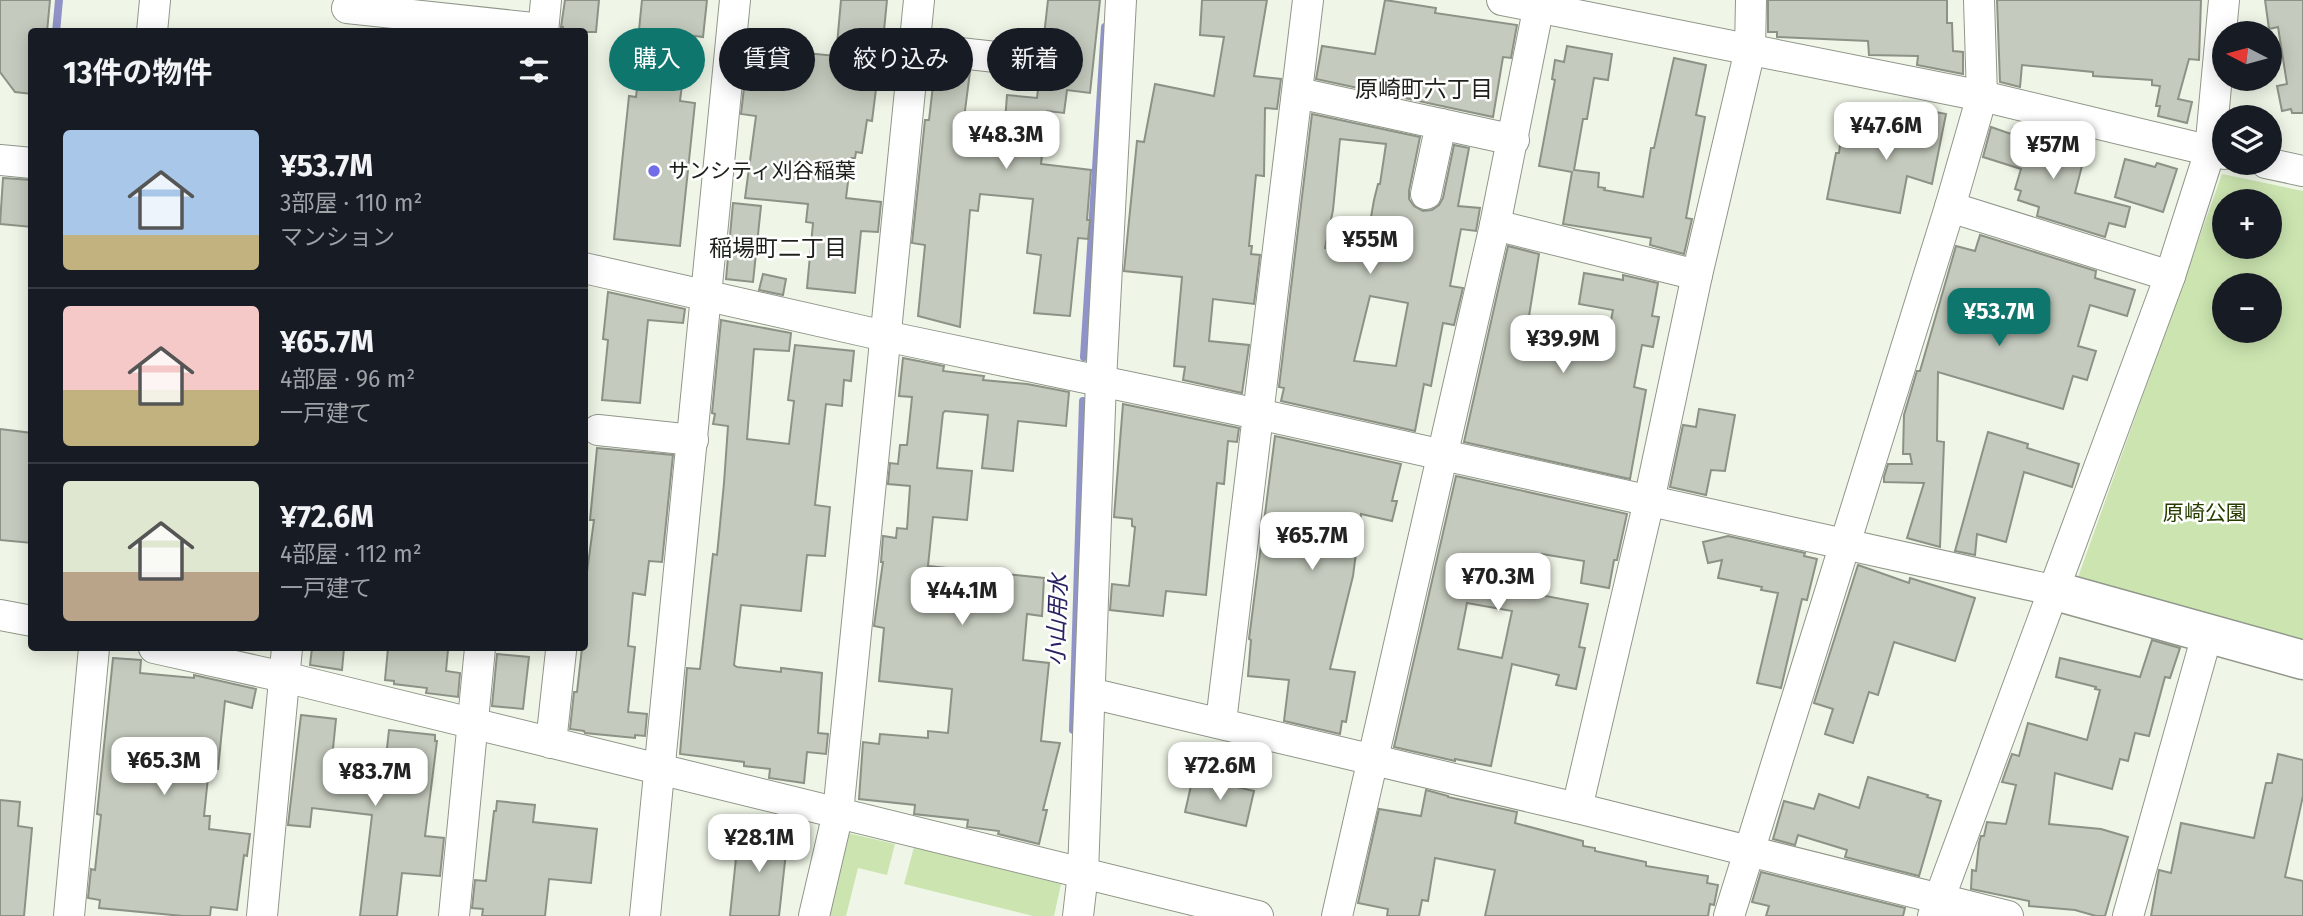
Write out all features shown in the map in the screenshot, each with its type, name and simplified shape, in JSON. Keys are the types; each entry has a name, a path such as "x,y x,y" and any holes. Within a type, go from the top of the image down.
{"street":[{"path":"152,28 155,0"},
{"path":"645,916 735,0"},
{"path":"916,28 919,0"},
{"path":"1078,916 1083,873 1101,381 1121,0"},
{"path":"1221,722 1308,0"},
{"path":"1502,0 1540,4 1750,50 1982,96 2212,151"},
{"path":"1577,808 1750,50 1751,0"},
{"path":"1729,916 1950,207 1982,96 1979,0"},
{"path":"2219,105 2224,0"},
{"path":"1337,916 1514,140 1540,4"},
{"path":"347,13 544,20"},
{"path":"814,916 838,814 910,91"},
{"path":"1298,93 1514,140"},
{"path":"1426,194 1441,124"},
{"path":"0,160 28,163"},
{"path":"1936,908 2212,165"},
{"path":"2282,166 2303,171"},
{"path":"1950,207 2170,276"},
{"path":"1495,225 1697,275"},
{"path":"588,269 2052,590 2303,660"},
{"path":"598,430 693,440"},
{"path":"0,615 28,620"},
{"path":"2128,916 2207,635"},
{"path":"68,916 94,651"},
{"path":"182,651 285,662 473,724 1258,916"},
{"path":"454,916 480,651"},
{"path":"551,743 561,651"},
{"path":"262,916 285,662"},
{"path":"1090,693 1577,808 1749,853 1936,908 2008,916"}],"green space":[{"name":"原崎公園","path":"2222,175 2303,191 2303,646 2077,580 2212,202 2212,259 2282,259 2282,189 2217,189"},
{"path":"848,833 895,844 887,875 858,868 846,916 828,916"},
{"path":"914,847 1061,884 1054,916 1033,916 904,884"}],"building":[{"path":"0,0 50,0 47,28 28,28 28,94 15,92 0,72"},
{"path":"565,0 599,0 596,32 588,32 588,28 561,27"},
{"name":"サンシティ刈谷稲葉","path":"642,0 707,0 704,28 639,28"},
{"path":"841,0 887,0 884,28 838,28"},
{"path":"1048,0 1100,0 1090,93 1075,91 1083,91 1083,28 1045,28"},
{"path":"1202,0 1267,0 1254,76 1281,79 1277,109 1265,108 1264,176 1256,175 1249,246 1252,246 1251,254 1260,255 1254,304 1213,299 1209,341 1249,345 1242,393 1183,380 1185,367 1174,366 1182,277 1124,271 1137,141 1144,142 1155,84 1214,96 1224,37 1200,35"},
{"path":"1385,0 1436,8 1435,13 1517,25 1511,58 1503,57 1493,117 1316,79 1322,46 1375,54"},
{"path":"1768,0 1947,0 1947,23 1952,23 1953,51 1963,52 1963,74 1917,65 1918,56 1869,55 1868,41 1777,37 1777,32 1768,32"},
{"path":"1997,0 2201,0 2199,60 2189,59 2178,99 2192,102 2187,123 2158,116 2160,106 2156,106 2160,86 2152,85 2152,80 2093,76 2093,72 2022,65 2020,87 2000,82"},
{"path":"2265,0 2303,0 2303,113 2292,113 2291,109 2282,111 2278,91 2282,91 2282,85 2287,84 2282,52 2282,21 2268,21"},
{"path":"1567,46 1612,54 1608,80 1594,78 1574,170 1599,173 1598,187 1605,188 1604,190 1643,197 1651,148 1654,148 1674,58 1706,65 1696,115 1705,117 1686,218 1692,219 1684,254 1650,245 1651,238 1563,224 1572,172 1539,166 1555,80 1552,79 1555,60 1564,62"},
{"path":"815,54 829,55 829,91 876,91 872,121 867,120 862,153 856,152 855,158 851,158 846,198 881,202 878,232 861,231 855,293 807,288 813,223 806,222 808,204 745,198 756,116 741,114 744,91 815,91"},
{"name":"サンシティ刈谷稲葉","path":"637,91 681,91 680,101 695,103 680,246 614,239 629,96 636,97"},
{"path":"932,91 968,91 964,118 1005,121 1007,95 1037,98 1038,91 1067,91 1064,113 1047,111 1041,164 1091,170 1088,239 1078,238 1070,316 1034,313 1041,255 1027,253 1033,199 980,194 978,211 970,210 960,327 918,316 925,245 912,243 925,120 929,120"},
{"path":"1910,107 1946,114 1932,184 1907,176 1900,213 1827,199 1842,129 1904,137"},
{"path":"1312,114 1420,137 1409,199 1423,211 1432,210 1443,198 1454,145 1469,148 1458,206 1480,208 1476,231 1461,229 1450,286 1463,288 1454,325 1443,323 1431,386 1424,384 1415,431 1281,401 1284,388 1279,387","holes":["1340,139 1386,144 1364,257 1325,248 1333,210","1370,296 1408,303 1396,366 1354,361"]},
{"path":"1991,127 2011,134 2013,128 2082,151 2081,157 2084,158 2075,193 2130,207 2125,227 2109,223 2105,237 2037,216 2039,207 2018,200 2021,191 2015,189 2021,169 1983,157"},
{"path":"2125,159 2155,167 2157,163 2177,169 2163,212 2115,197"},
{"path":"3,178 28,180 28,227 0,224"},
{"path":"733,203 761,206 753,282 726,279"},
{"path":"1980,235 2096,271 2095,278 2135,290 2127,316 2090,305 2078,346 2096,351 2087,380 2073,376 2063,409 1938,372 1937,441 1944,442 1940,547 1907,538 1924,483 1884,482 1884,477 1888,464 1912,464 1910,454 1903,454 1904,415 1917,371 1920,371 1956,246 1975,251"},
{"path":"1508,246 1539,254 1529,316 1569,321 1566,349 1604,356 1613,310 1579,304 1584,273 1623,280 1623,275 1658,283 1652,316 1659,317 1653,347 1642,345 1634,387 1646,390 1630,479 1464,442"},
{"path":"763,274 786,279 783,295 759,290"},
{"path":"608,292 685,309 683,323 648,320 640,403 602,400 608,340 603,339"},
{"path":"721,320 791,333 789,351 754,349 747,439 789,444 794,401 788,400 795,345 854,351 851,381 844,380 842,406 826,404 815,505 830,507 825,556 807,555 801,611 741,605 734,665 781,672 781,668 822,673 818,733 828,734 826,754 807,752 804,783 769,778 770,769 744,766 744,762 680,754 687,668 700,669 713,554 717,555 724,483 728,426 713,424 715,414 712,413"},
{"path":"903,358 944,366 943,371 984,376 983,380 1027,384 1069,392 1066,426 1018,421 1013,471 982,468 988,415 943,413 937,468 972,471 967,520 933,517 928,566 1044,578 1042,616 1027,614 1023,660 1049,663 1041,741 1060,743 1043,810 1047,810 1039,844 998,834 999,831 967,827 968,820 914,814 915,805 859,799 863,742 879,744 880,734 928,738 928,731 948,733 952,689 879,681 884,628 874,626 883,562 883,536 896,538 897,528 907,529 910,486 888,484 890,463 898,464 900,445 907,445 912,397 899,396"},
{"path":"1123,404 1239,428 1237,442 1228,441 1224,484 1217,483 1206,595 1166,591 1163,616 1110,610 1112,584 1129,586 1135,527 1132,526 1132,519 1114,517"},
{"path":"1699,409 1735,415 1725,471 1711,470 1706,495 1670,487 1683,425 1696,427"},
{"path":"0,429 28,432 28,543 0,540"},
{"path":"1988,432 2028,444 2027,448 2079,464 2072,487 2024,472 2006,542 1977,534 1975,555 1955,551"},
{"path":"1275,436 1401,464 1392,501 1397,501 1392,521 1361,514 1353,576 1330,669 1355,672 1346,722 1342,721 1340,734 1284,721 1289,680 1248,676 1249,639"},
{"path":"597,448 673,455 662,562 649,561 645,595 633,593 628,646 635,647 628,712 647,714 645,736 635,735 635,738 570,729 582,651 588,651 588,564 594,520 590,520"},
{"path":"1456,476 1627,514 1609,588 1581,583 1584,561 1542,554 1535,594 1588,604 1579,647 1585,648 1576,689 1556,685 1559,675 1512,664 1491,766 1394,747","holes":["1467,603 1512,611 1502,658 1458,649"]},
{"path":"1728,536 1805,553 1804,556 1817,559 1807,600 1802,599 1781,688 1757,683 1778,593 1718,578 1722,560 1708,563 1703,542"},
{"path":"1858,565 1909,583 1910,578 1975,598 1955,661 1894,642 1878,695 1869,692 1853,743 1825,734 1833,709 1814,703"},
{"path":"2152,640 2180,648 2170,678 2165,677 2149,736 2135,733 2128,761 2120,759 2112,789 2055,773 2049,824 2101,829 2128,837 2105,916 2029,906 2029,901 1971,889 1972,870 1976,871 1979,843 1981,836 1984,836 1987,822 2006,824 2016,785 2002,782 2012,754 2019,756 2028,723 2087,740 2100,690 2056,677 2060,658 2140,677"},
{"path":"312,651 344,651 342,670 310,665"},
{"path":"388,651 448,651 446,671 460,673 458,697 426,693 427,688 394,684 394,681 385,680"},
{"path":"497,654 529,657 523,709 492,706"},
{"path":"113,658 141,660 140,673 194,678 194,675 256,689 252,708 225,701 218,769 209,768 204,816 210,816 209,829 250,834 247,856 244,855 237,910 211,907 210,916 183,916 99,908 100,900 88,898 91,869 95,870 101,815 97,814"},
{"path":"301,715 336,719 329,788 382,794 389,730 435,735 437,741 425,836 444,838 440,876 402,873 397,916 360,916 372,815 312,808 310,827 288,825"},
{"path":"2278,754 2303,760 2303,796 2285,877 2303,881 2303,916 2151,916 2159,870 2171,873 2181,823 2254,838 2266,783 2272,783"},
{"path":"1193,777 1254,791 1246,826 1185,812"},
{"path":"1868,777 1941,801 1919,876 1845,857 1847,850 1798,835 1795,845 1773,839 1784,801 1814,809 1819,794 1859,808"},
{"path":"1426,790 1517,812 1515,823 1583,841 1583,846 1595,848 1595,851 1646,862 1646,866 1708,876 1707,883 1718,885 1714,905 1710,904 1708,916 1485,916 1495,870 1435,858 1428,901 1422,900 1419,916 1387,916 1388,909 1358,903 1379,809 1421,816"},
{"path":"0,800 20,802 18,826 32,828 24,916 0,916"},
{"path":"497,801 535,805 533,822 597,829 591,883 549,879 545,916 482,916 483,909 472,908 475,880 486,881"},
{"path":"739,829 788,834 779,916 730,916"},
{"path":"1761,872 1905,908 1903,916 1766,916 1769,906 1752,902"}],"waterway":[{"name":"小山用水","path":"56,28 59,0"},
{"name":"小山用水","path":"1084,357 1105,27"},
{"name":"小山用水","path":"1073,730 1083,401"}],"place":[{"name":"サンシティ刈谷稲葉","path":"654,171"}],"district":[{"name":"原崎町六丁目","path":"1424,89"},
{"name":"稲場町二丁目","path":"778,248"}]}
